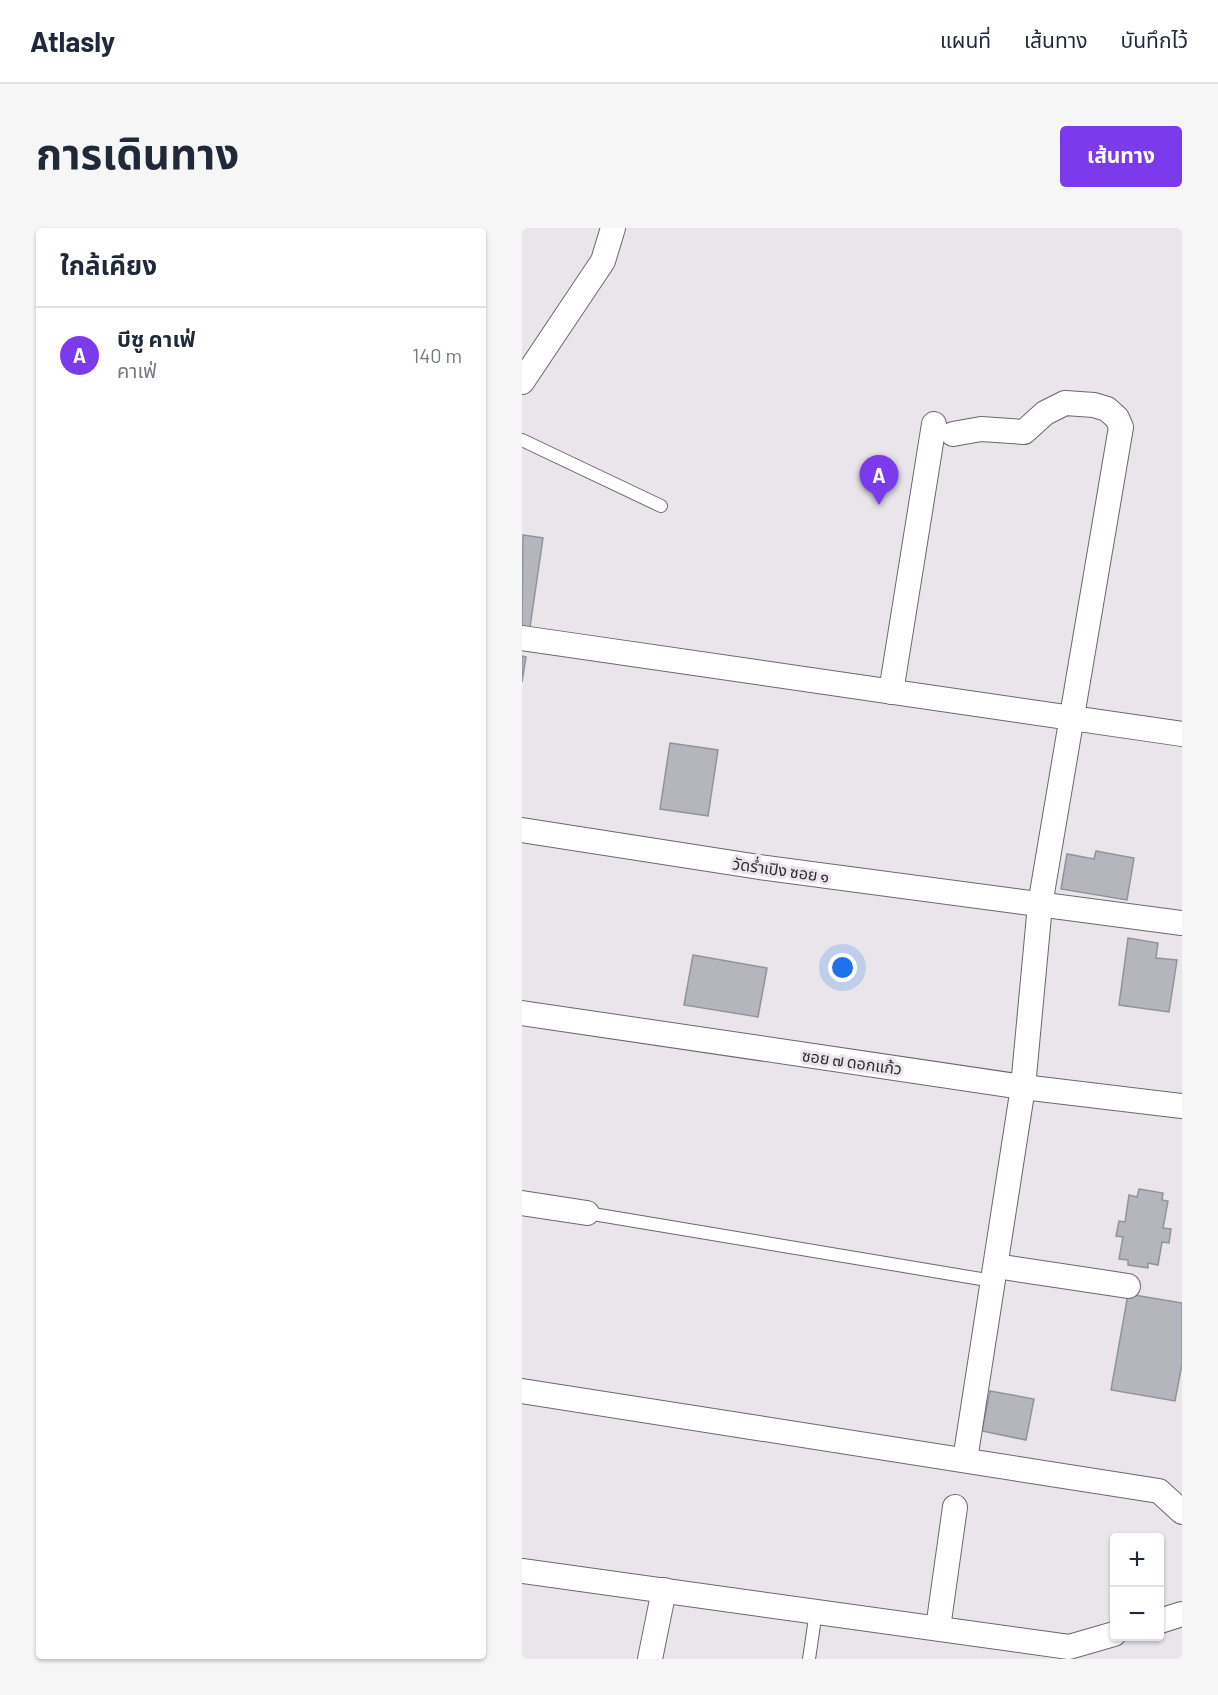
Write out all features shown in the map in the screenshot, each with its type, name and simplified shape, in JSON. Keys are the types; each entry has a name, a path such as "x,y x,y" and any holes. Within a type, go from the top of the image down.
{"street":[{"path":"522,381 603,261 613,228"},
{"path":"891,692 944,429 1024,432 1045,412 1065,403 1094,405 1107,409 1117,418 1121,427 1040,905 1023,1087 965,1460"},
{"path":"522,638 1182,734"},
{"name":"วัดร่ำเปิง ซอย ๑","path":"522,830 759,867 1182,923"},
{"name":"ซอย ๗ ดอกแก้ว","path":"522,1013 1023,1087 1182,1106"},
{"path":"522,1203 587,1213"},
{"path":"994,1274 1128,1286"},
{"path":"522,1391 1159,1491 1182,1512"},
{"path":"938,1628 956,1507"},
{"path":"522,1570 938,1628 1044,1651 1069,1647 1110,1635"},
{"path":"650,1659 664,1590"},
{"path":"1164,1620 1182,1614"}],"lane":[{"path":"522,440 661,506"},
{"path":"587,1213 994,1274"},
{"path":"809,1659 816,1611"}],"building":[{"path":"523,535 543,538 530,627 522,626"},
{"path":"522,656 526,657 522,682"},
{"path":"670,743 718,750 708,816 660,809"},
{"path":"1096,851 1134,858 1127,900 1061,889 1067,854 1094,859"},
{"path":"1128,938 1158,943 1156,958 1177,960 1169,1012 1119,1005"},
{"path":"693,955 767,968 758,1017 684,1005"},
{"path":"1139,1189 1163,1193 1162,1200 1168,1201 1163,1228 1171,1229 1169,1243 1162,1242 1158,1265 1148,1263 1148,1268 1128,1265 1128,1260 1119,1259 1123,1237 1116,1236 1119,1221 1125,1222 1129,1195 1137,1197"},
{"path":"1128,1294 1182,1303 1182,1364 1175,1401 1111,1390"},
{"path":"990,1391 1034,1399 1026,1440 982,1431"}],"place":[{"name":"บีซู คาเฟ่","path":"879,505"}]}
